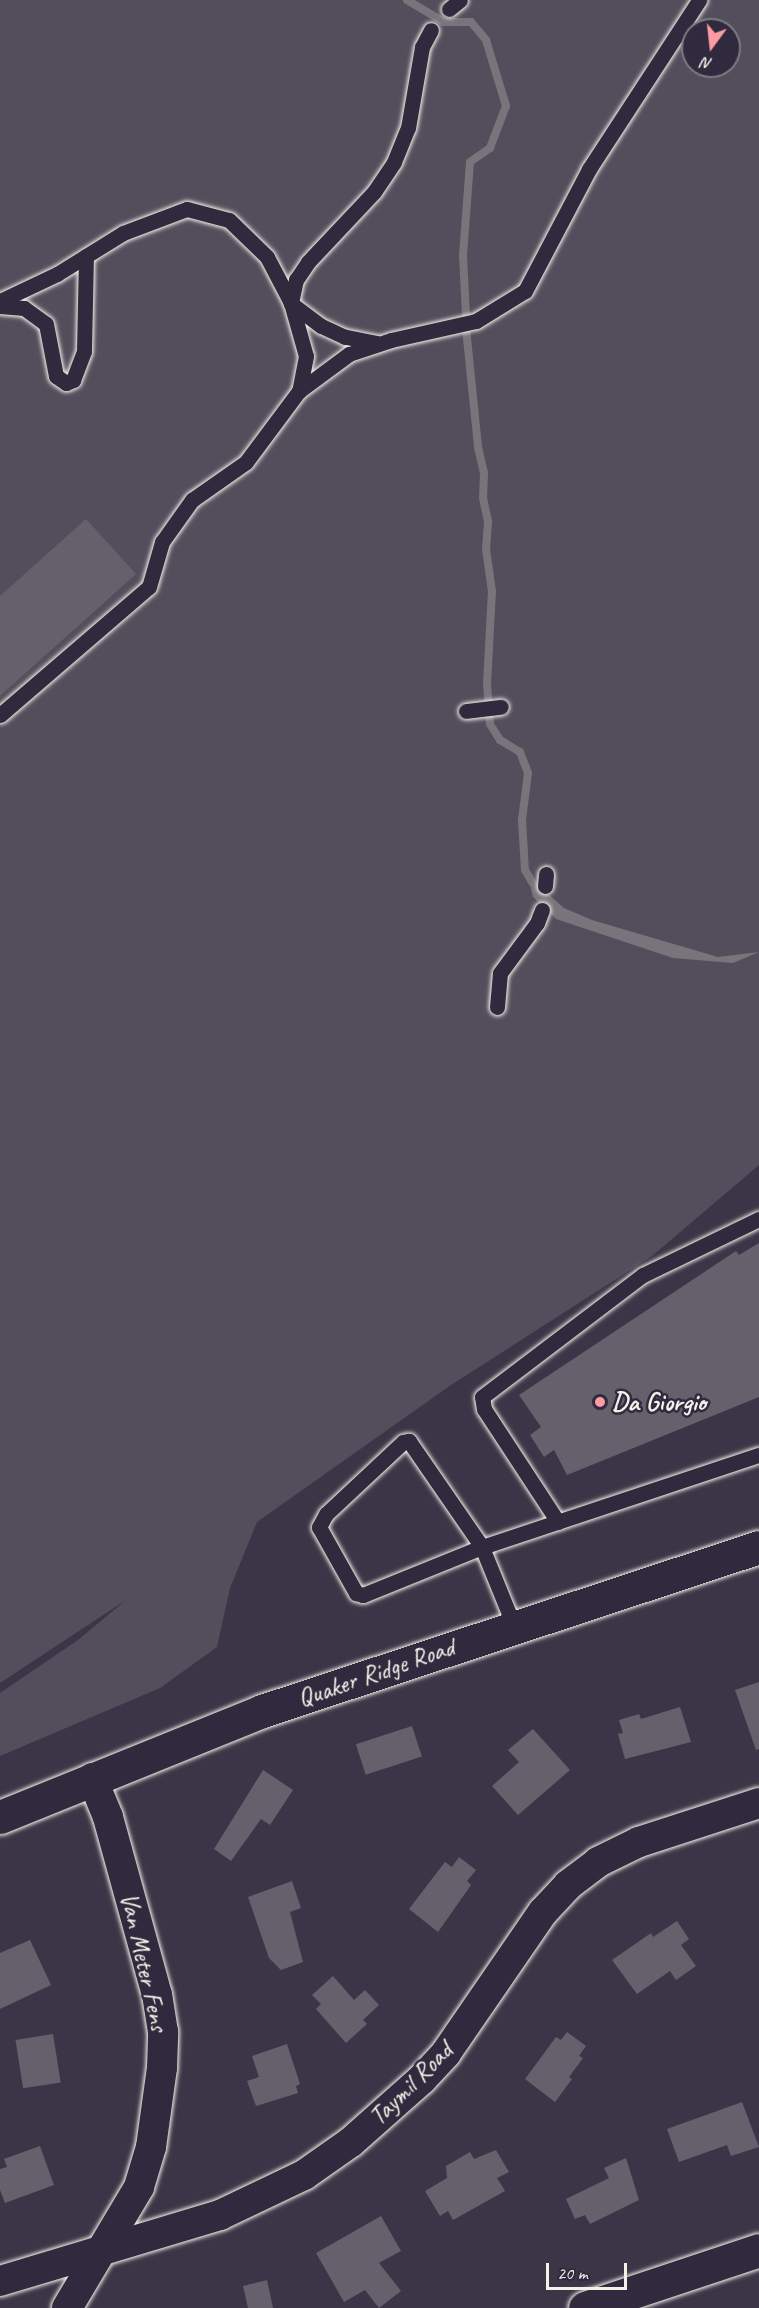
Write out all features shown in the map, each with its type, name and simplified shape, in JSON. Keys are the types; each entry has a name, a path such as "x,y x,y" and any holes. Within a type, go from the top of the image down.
{"street":[{"name":"Quaker Ridge Road","path":"0,1817 92,1778 262,1712 514,1626 759,1547"},
{"name":"Van Meter Fens","path":"67,2308 98,2254 127,2213 151,2147 163,2032 135,1914 108,1817 92,1778"},
{"name":"Taymil Road","path":"0,2281 98,2254 220,2215 303,2175 351,2142 422,2079 446,2053 543,1912 568,1885 598,1862 639,1842 759,1803"},
{"path":"585,2308 759,2250"}],"lane":[{"path":"0,715 149,587 162,542 192,500 246,462 299,391 349,354 380,343 476,321 525,291 590,169 699,0"},
{"path":"291,303 296,280 308,261 374,192 394,162 408,128 422,47 431,30"},
{"path":"0,301 86,256 123,233 188,209 229,220 267,257 291,303 306,356 299,391"},
{"path":"0,306 24,308 46,324 56,376 66,383 73,380 84,351 86,256"},
{"path":"291,303 307,317 345,337 380,343"},
{"path":"466,711 501,707"},
{"path":"496,1007 500,973 537,923 542,910"},
{"path":"558,1522 484,1409 482,1397 643,1275 759,1219"},
{"path":"514,1626 482,1547 409,1441 403,1442 326,1514 319,1527 356,1593 363,1594 482,1547 759,1455"}],"shaded area":[{"path":"0,0 759,0 759,1165 652,1256 451,1385 257,1522 230,1588 217,1647 160,1688 0,1756 0,1693 78,1640 126,1600 0,1683"},
{"path":"528,876 564,908 592,920 718,957 759,952 733,963 673,958 556,919 533,897"}],"building":[{"path":"86,519 136,574 0,696 0,596"},
{"path":"759,1243 759,1397 567,1475 554,1450 544,1457 530,1435 541,1427 519,1395 736,1251 739,1255"},
{"path":"759,1682 759,1749 756,1750 735,1690"},
{"path":"680,1707 691,1742 625,1759 618,1734 623,1733 619,1720 639,1714 641,1719"},
{"path":"412,1726 422,1756 366,1775 356,1744"},
{"path":"533,1729 570,1770 518,1815 492,1786 519,1762 508,1750"},
{"path":"263,1770 293,1790 270,1825 261,1819 231,1861 214,1849"},
{"path":"459,1857 476,1870 467,1881 471,1885 438,1932 409,1909 445,1862 452,1867"},
{"path":"292,1881 301,1908 290,1912 303,1962 281,1970 269,1958 248,1897"},
{"path":"677,1921 689,1939 681,1945 696,1966 676,1980 670,1971 637,1994 612,1960 651,1933 653,1937"},
{"path":"30,1940 51,1985 0,2009 0,1953"},
{"path":"333,1976 354,2000 365,1990 379,2005 363,2020 367,2024 346,2043 316,2009 321,2004 312,1995"},
{"path":"567,2032 586,2046 579,2056 583,2058 569,2077 572,2079 555,2102 525,2079 556,2037 561,2040"},
{"path":"53,2034 61,2082 23,2088 15,2040"},
{"path":"287,2044 300,2084 296,2086 298,2093 256,2106 247,2081 259,2077 252,2056"},
{"path":"742,2102 759,2147 731,2156 727,2145 679,2162 667,2129"},
{"path":"40,2146 54,2185 5,2203 0,2190 0,2169 7,2167 4,2159"},
{"path":"496,2150 509,2172 497,2178 505,2191 453,2220 448,2211 440,2216 425,2191 447,2178 446,2166 470,2152 474,2159"},
{"path":"626,2158 639,2200 590,2224 585,2215 575,2219 566,2199 609,2178 604,2168"},
{"path":"381,2216 401,2251 379,2263 401,2291 379,2308 365,2290 344,2302 316,2253"},
{"path":"267,2280 273,2308 248,2308 243,2286"}],"waterway":[{"path":"407,0 444,22 471,22 486,40 506,106 490,148 470,162 463,255 467,338 478,447 484,473 483,498 488,522 486,549 492,591 487,683 490,724 500,740 520,752 528,773 522,820 525,870 533,884"}],"place":[{"name":"Da Giorgio","path":"600,1402"}]}
